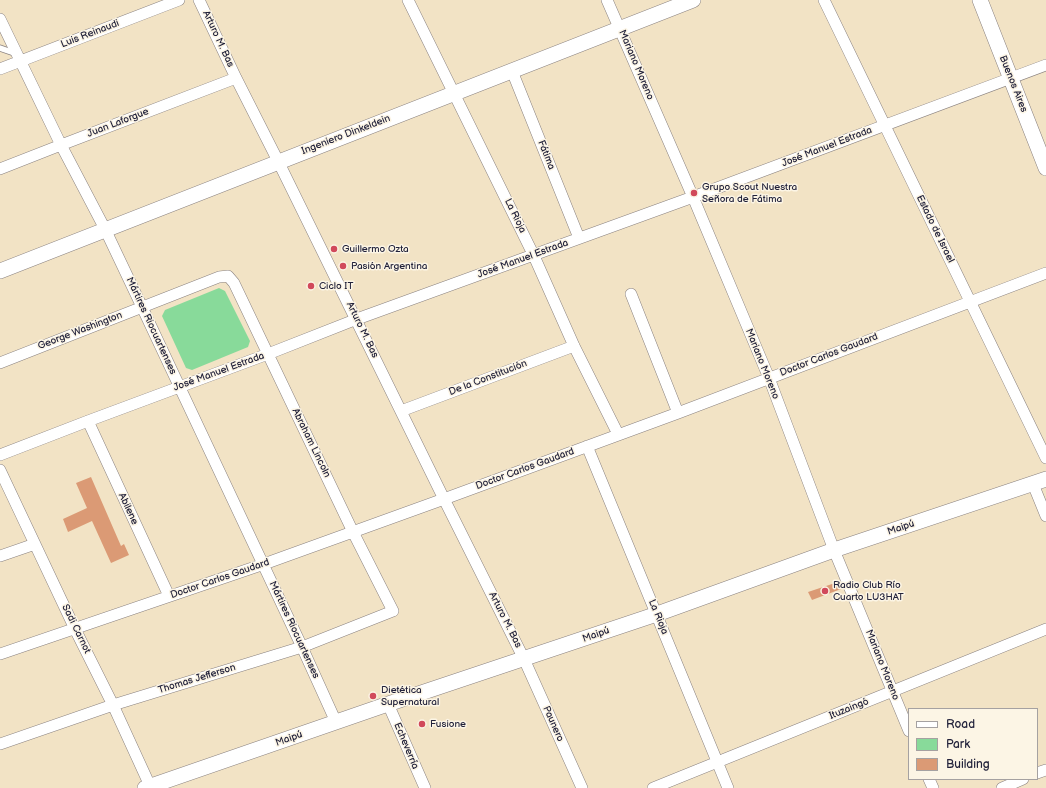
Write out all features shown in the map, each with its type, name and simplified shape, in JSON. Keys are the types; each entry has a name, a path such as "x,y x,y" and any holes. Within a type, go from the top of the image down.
{"main road":[{"name":"Ingeniero Dinkeldein","path":"0,270 693,0"},
{"name":"Buenos Aires","path":"980,0 1046,168"},
{"name":"Maipú","path":"149,787 388,704 656,614 834,550 1040,482"}],"street":[{"name":"Luis Reinaudi","path":"0,69 19,57 179,0"},
{"name":"Arturo M. Bas","path":"199,0 236,78 357,319 444,499 524,659"},
{"name":"La Rioja","path":"408,0 534,256 574,346 618,434"},
{"name":"Mariano Moreno","path":"607,0 693,197 769,378 834,550 908,729"},
{"name":"Estado de Israel","path":"824,0 1046,458"},
{"name":"Mártires Riocuartenses","path":"0,19 61,145 105,229 264,564 336,722"},
{"name":"José Manuel Estrada","path":"0,455 357,319 534,256 1046,65"},
{"name":"Fátima","path":"512,71 579,238"},
{"name":"Juan Laforgue","path":"0,170 236,78"},
{"name":"Doctor Carlos Gaudard","path":"0,654 264,564 444,499 678,413 1046,273"},
{"name":"George Washington","path":"0,363 219,277 228,276"},
{"name":"Abraham Lincoln","path":"228,276 234,283 353,532 393,611"},
{"path":"631,294 678,413"},
{"name":"De la Constitución","path":"401,411 574,346"},
{"name":"Abilene","path":"88,421 169,596"},
{"name":"La Rioja","path":"587,446 728,788"},
{"name":"Sadi Carnot","path":"0,470 75,629 113,705 149,787"},
{"path":"1040,482 1046,516"},
{"path":"0,556 35,544"},
{"name":"Thomas Jefferson","path":"0,744 113,705 302,647 393,611"},
{"name":"Ituzaingó","path":"653,788 1046,629"},
{"name":"Paunero","path":"524,659 582,788"},
{"name":"Echeverría","path":"388,704 425,788"},
{"path":"1002,788 1021,780"}],"lane":[{"path":"0,48 19,57"}],"green space":[{"path":"219,288 225,291 250,341 248,347 192,370 186,368 162,316 165,310"}],"building":[{"path":"91,477 121,546 124,544 129,555 111,563 92,521 68,532 63,519 87,508 76,483"},
{"name":"Radio Club Río Cuarto LU3HAT","path":"838,582 841,589 812,600 808,592"}],"place":[{"name":"Grupo Scout Nuestra Señora de Fátima","path":"694,193"},
{"name":"Guillermo Ozta","path":"334,249"},
{"name":"Pasión Argentina","path":"343,266"},
{"name":"Ciclo IT","path":"311,286"},
{"name":"Radio Club Río Cuarto LU3HAT","path":"825,591"},
{"name":"Dietética Supernatural","path":"373,696"},
{"name":"Fusione","path":"422,724"}]}
